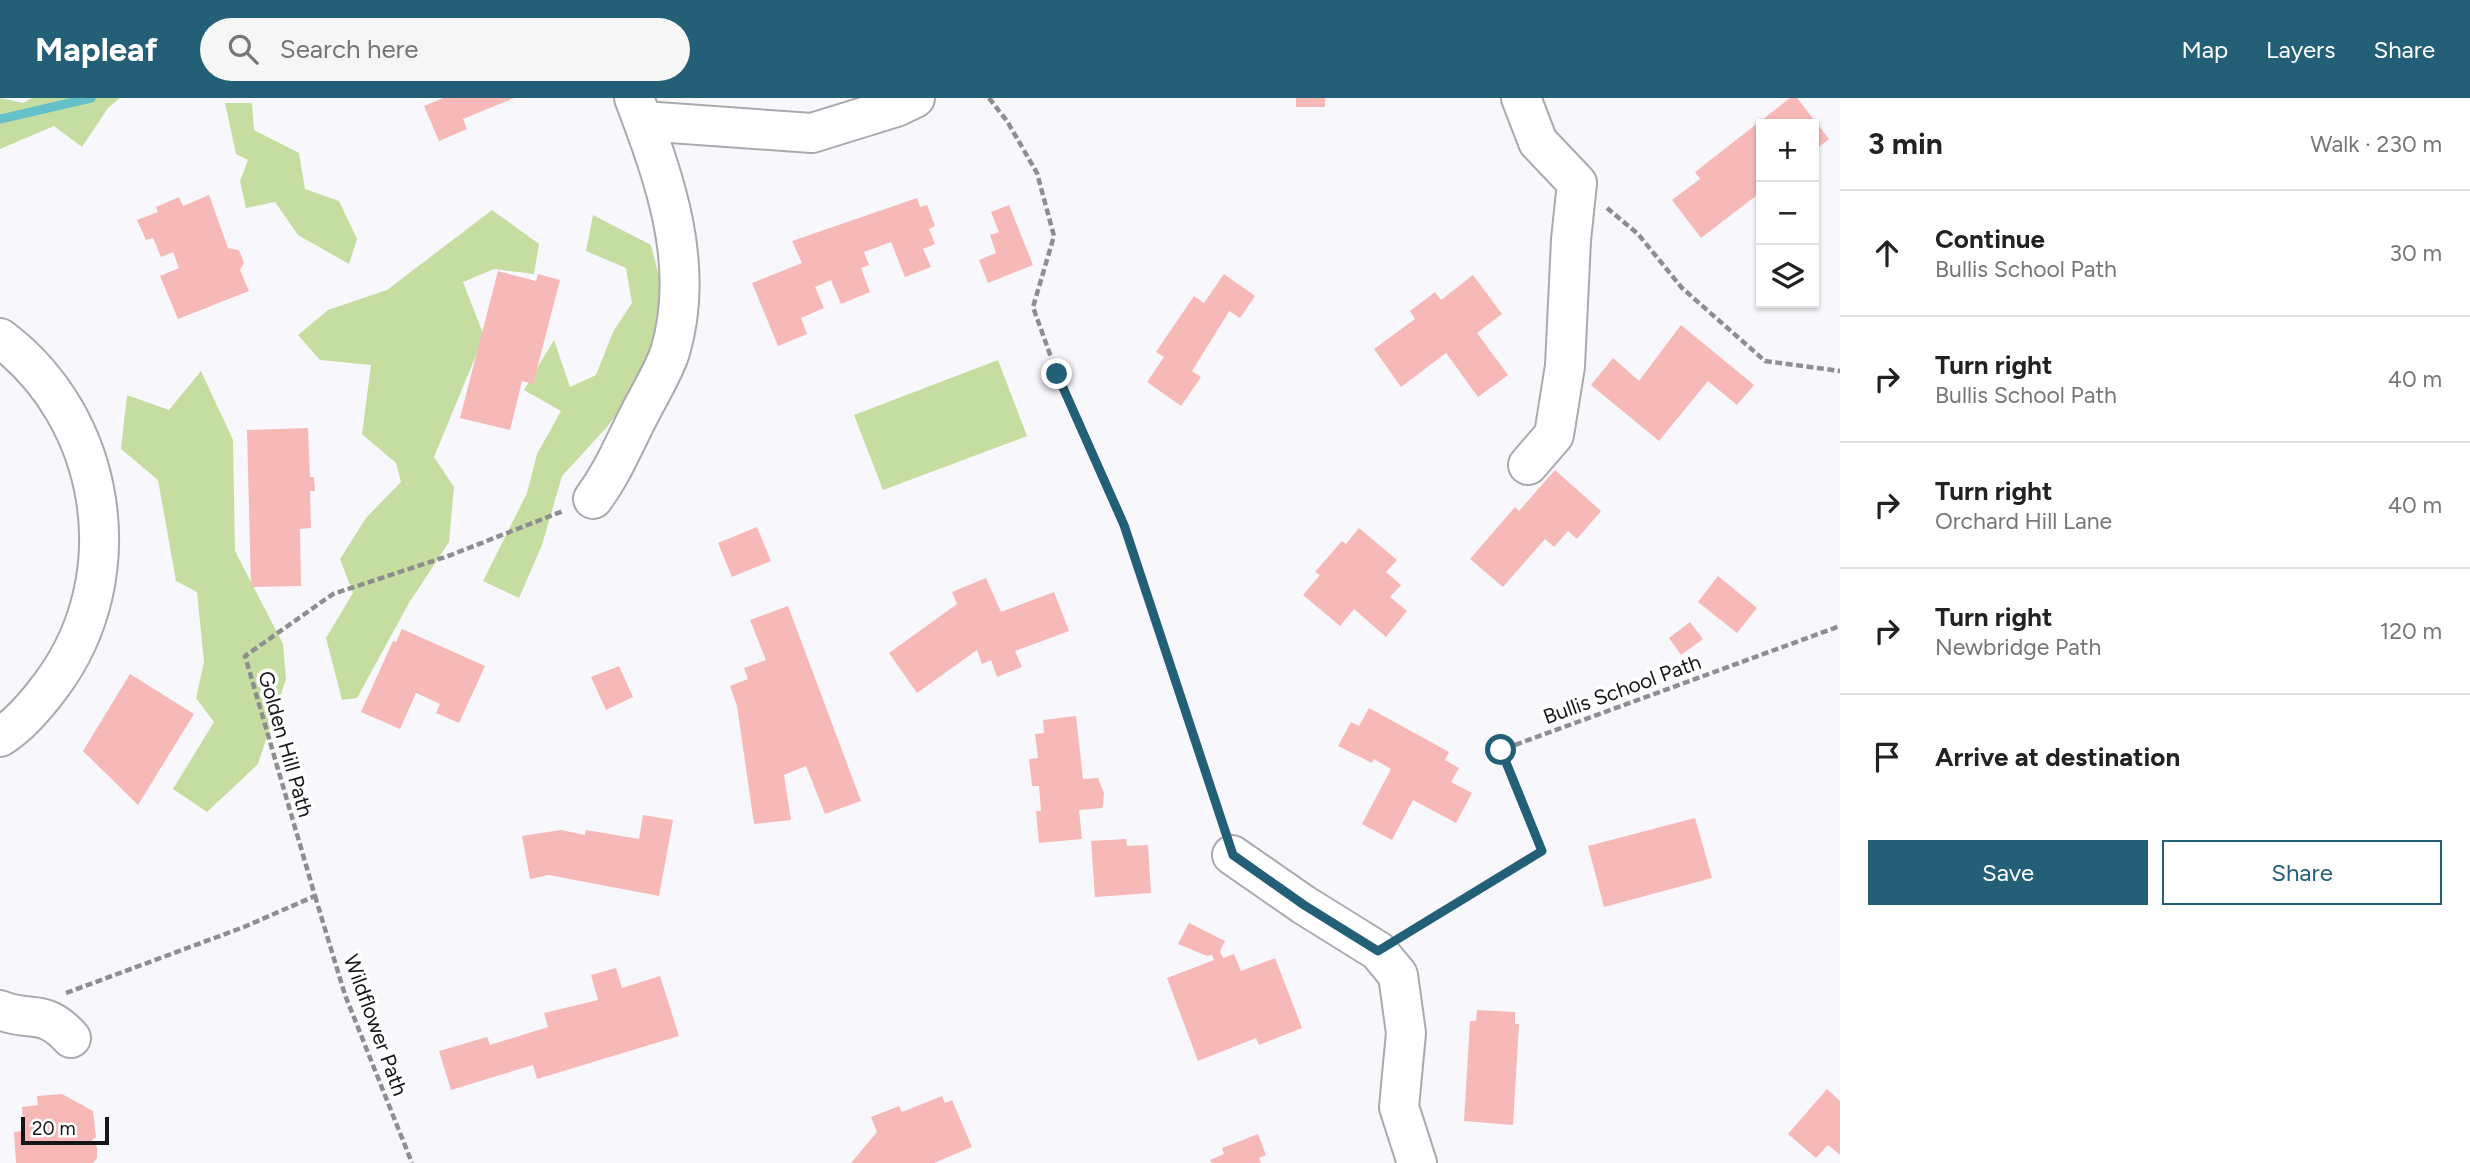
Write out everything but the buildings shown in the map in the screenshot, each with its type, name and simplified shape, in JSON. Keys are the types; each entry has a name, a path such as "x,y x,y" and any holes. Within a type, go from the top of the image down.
{"street":[{"path":"593,499 615,469 669,354 679,309 678,249 667,186 638,109 812,133 896,107 915,98"},
{"path":"1521,98 1538,142 1577,183 1571,240 1565,366 1554,435 1528,465"},
{"path":"0,338 25,357 64,407 87,458 100,513 97,574 84,627 66,666 41,699 0,737"},
{"path":"1233,855 1304,905 1378,951 1398,975 1406,1033 1399,1107 1417,1163"},
{"path":"0,1010 46,1017 59,1025 71,1038"}],"path":[{"path":"989,98 1007,121 1037,173 1054,236 1033,307 1057,374 1124,525 1233,855"},
{"path":"1577,183 1638,234 1682,288 1765,361 1840,371"},
{"name":"Golden Hill Path","path":"315,896 244,656 333,594 451,555 593,499"},
{"name":"Bullis School Path","path":"1378,951 1542,851 1501,750 1840,626"},
{"path":"63,994 244,927 315,896"},
{"name":"Wildflower Path","path":"315,896 345,995 412,1163"}],"green space":[{"path":"0,98 23,103 32,98 120,98 108,108 82,147 54,126 0,149"},
{"path":"225,103 252,103 254,130 299,153 305,189 339,201 357,239 349,264 298,235 275,202 246,208 240,181 248,160 236,154"},
{"path":"492,210 539,244 534,274 494,269 463,282 484,336 434,457 454,487 449,542 409,603 357,698 342,700 326,638 353,593 340,559 366,518 401,482 396,463 362,434 371,365 320,360 298,335 328,310 387,290"},
{"path":"593,215 651,245 665,299 649,369 607,427 562,476 542,545 519,598 483,581 527,493 537,454 561,411 524,390 554,340 570,387 596,375 613,332 632,303 626,268 586,251"},
{"path":"998,360 1027,436 883,490 854,415"},
{"path":"201,371 233,440 235,551 283,644 286,679 258,764 207,812 173,789 214,722 196,698 204,662 197,592 176,581 158,480 121,449 127,395 169,410"}],"waterway":[{"path":"0,119 91,98"}],"route":[{"path":"1057,374 1124,525 1233,855 1304,905 1378,951 1542,851 1501,750"}]}
